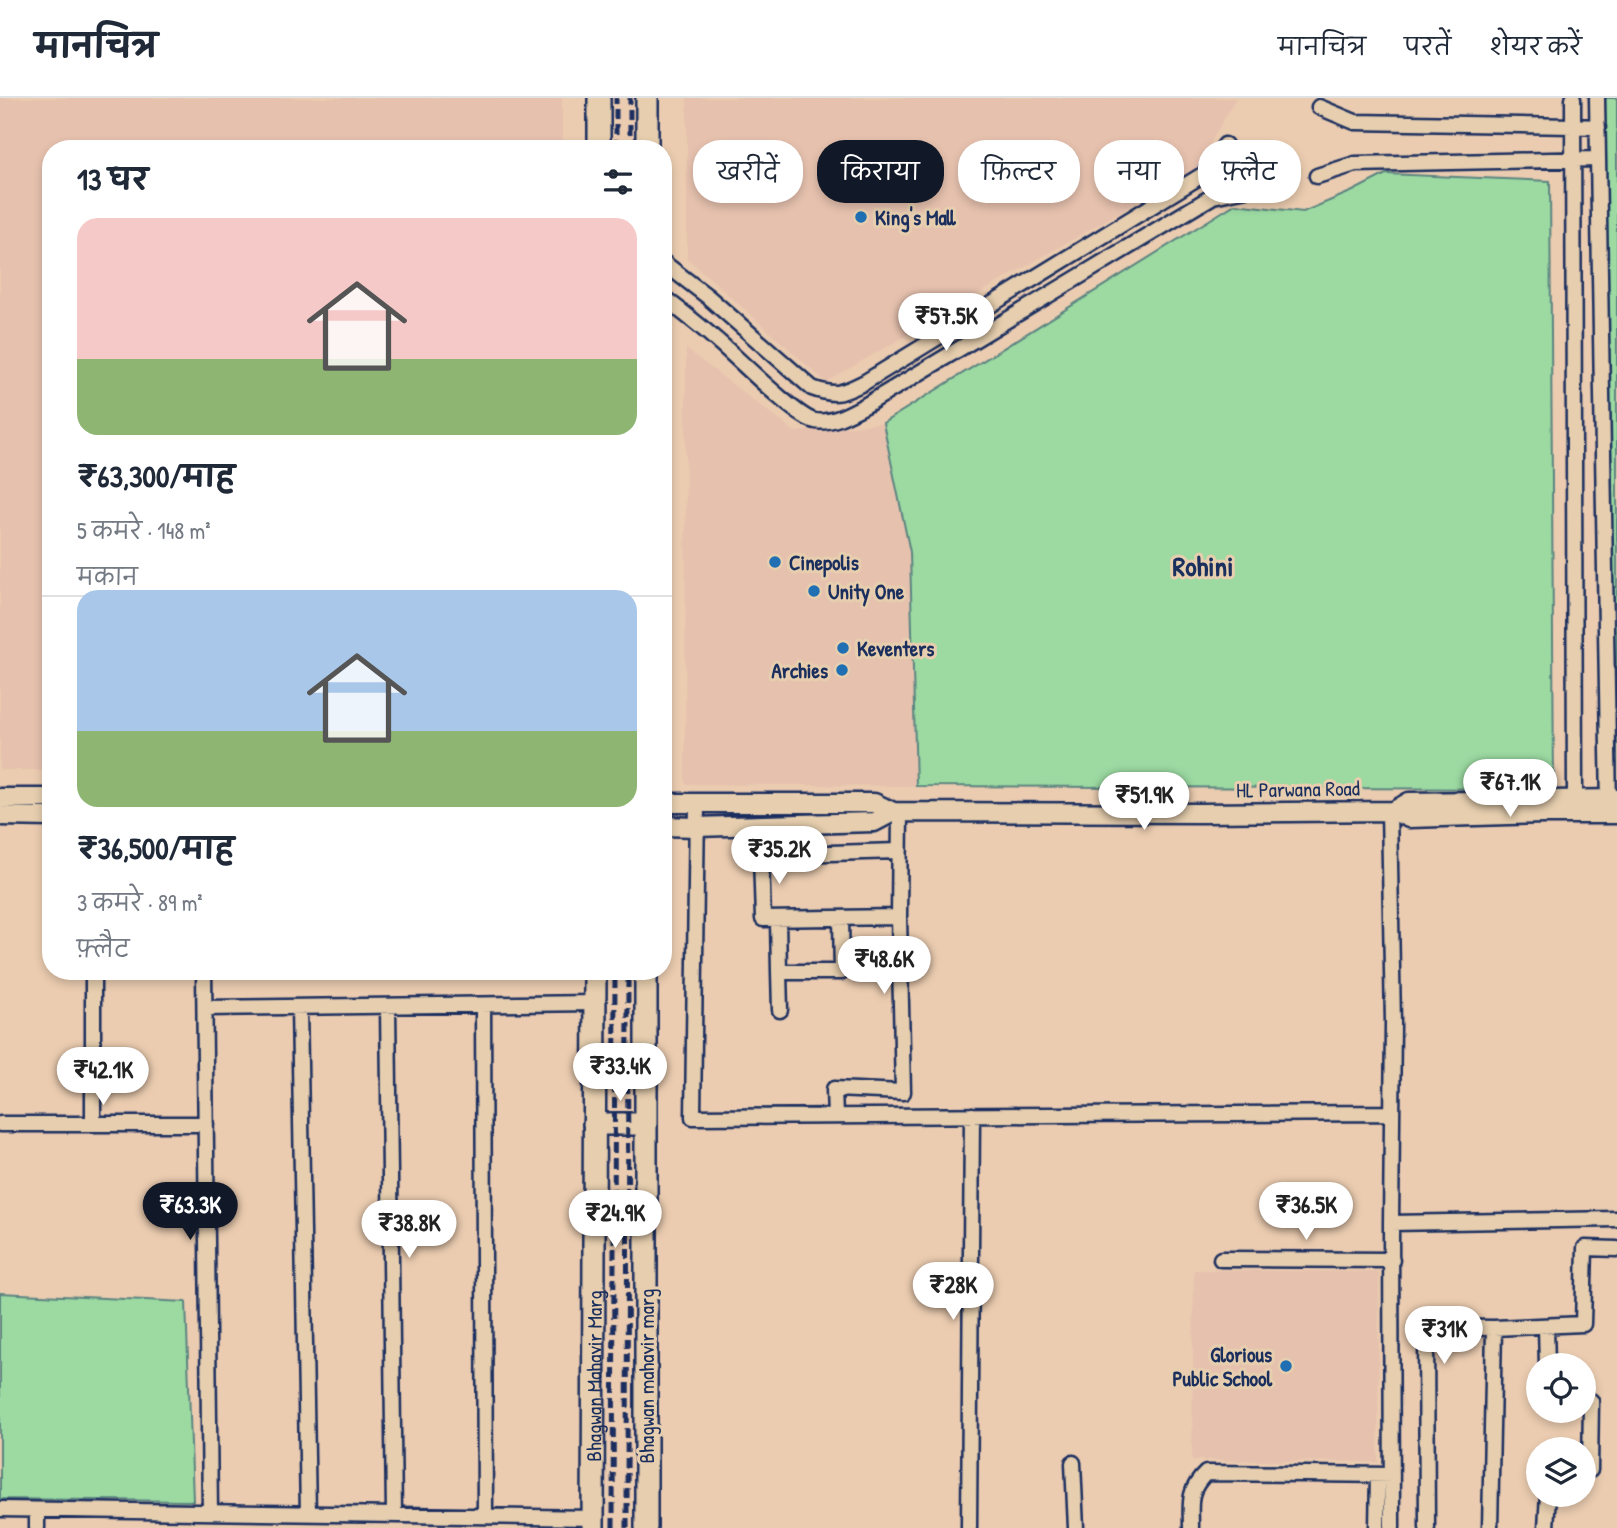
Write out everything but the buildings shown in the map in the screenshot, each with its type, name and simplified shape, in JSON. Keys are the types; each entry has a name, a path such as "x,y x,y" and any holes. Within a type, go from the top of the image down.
{"main road":[{"path":"599,98 599,140"},
{"path":"647,98 647,140"},
{"name":"Bhagwan Mahavir Marg","path":"593,1523 595,980"},
{"name":"Bhagwan mahavir marg","path":"646,980 646,1528"},
{"path":"594,1124 645,1124"}],"street":[{"path":"1573,98 1576,807"},
{"path":"1597,98 1613,806"},
{"path":"1319,107 1356,122 1598,127"},
{"path":"1317,176 1355,164 1598,159"},
{"path":"672,270 707,296 813,388 828,394 842,393 865,382 1198,178"},
{"path":"672,304 715,338 796,411 813,421 832,421 866,405 1201,203"},
{"path":"0,798 42,798"},
{"name":"HL Parwana Road","path":"672,803 874,803 897,812 1391,811 1409,818 1613,806"},
{"path":"697,804 693,1117 1392,1113"},
{"path":"1377,1528 1385,1475 1392,1260 1391,811"},
{"path":"835,1116 834,1089 903,1092 897,812"},
{"name":"HL Parwana Road","path":"672,826 874,822 897,812"},
{"path":"0,816 42,817"},
{"path":"899,851 761,855 762,919 899,917"},
{"path":"779,972 842,972 841,918"},
{"path":"778,919 780,1010"},
{"path":"93,980 93,1124"},
{"path":"204,980 210,1512"},
{"path":"205,1008 595,1003"},
{"path":"483,1005 485,1516"},
{"path":"388,1006 394,1515"},
{"path":"299,1007 308,1514"},
{"path":"969,1528 972,1115"},
{"path":"0,1124 206,1124"},
{"path":"1391,1223 1617,1219"},
{"path":"1427,1528 1426,1327 1494,1328 1583,1324 1585,1248 1617,1249"},
{"path":"1221,1259 1392,1260"},
{"path":"1546,1327 1547,1353"},
{"path":"1490,1528 1494,1328"},
{"path":"1073,1463 1076,1528"},
{"path":"1191,1528 1191,1496 1196,1482 1206,1473 1385,1475"},
{"path":"1385,1475 1392,1528"},
{"path":"1546,1528 1547,1507"},
{"path":"0,1509 485,1516 593,1523"},
{"path":"37,1510 37,1528"}],"shaded area":[{"path":"0,98 562,98 562,140 42,140 42,770 0,770"},
{"path":"687,98 1236,98 1212,140 1198,140 1198,164 1184,175 1184,140 1094,140 1094,203 1135,203 826,382 687,258"},
{"path":"686,349 795,432 883,423 910,552 916,786 685,784"},
{"name":"Glorious Public School","path":"1194,1270 1379,1272 1378,1462 1192,1460"}],"green space":[{"path":"1601,98 1617,98 1617,777 1604,776"},
{"path":"1386,174 1550,181 1554,789 916,786 910,552 883,423 1235,204 1303,212"},
{"path":"0,1293 186,1302 193,1501 0,1499"}],"railway":[{"path":"616,98 616,140"},
{"path":"630,98 630,140"},
{"path":"613,1528 615,980"},
{"path":"627,1528 628,980"}],"place":[{"name":"King's Mall","path":"861,217"},
{"name":"Cinepolis","path":"775,562"},
{"name":"Unity One","path":"814,591"},
{"name":"Keventers","path":"843,648"},
{"name":"Archies","path":"842,670"},
{"name":"Glorious Public School","path":"1286,1366"}],"district":[{"name":"Rohini","path":"1203,566"}]}
